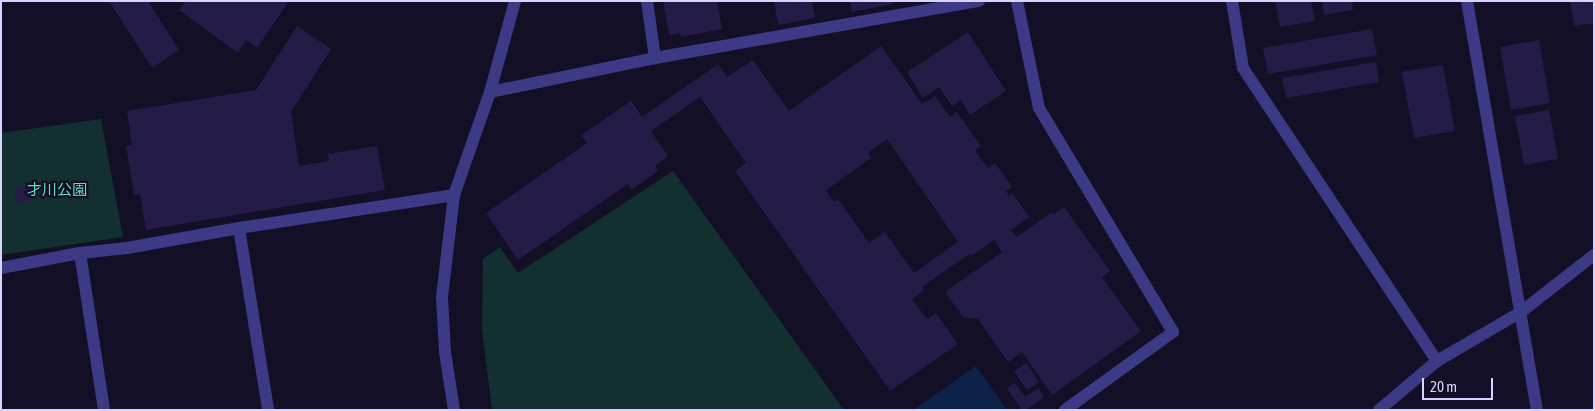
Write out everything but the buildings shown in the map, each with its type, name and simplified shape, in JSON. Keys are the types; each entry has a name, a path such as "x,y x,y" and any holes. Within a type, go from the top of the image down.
{"street":[{"path":"454,410 445,352 442,297 454,195 490,92 515,1"},
{"path":"647,1 655,58"},
{"path":"490,92 916,7 979,1"},
{"path":"1017,1 1039,108 1173,332 1065,410"},
{"path":"1232,1 1243,68 1437,361"},
{"path":"1467,1 1538,410"},
{"path":"1,268 80,253 127,248 239,228 454,195"},
{"path":"239,228 268,410"},
{"path":"80,253 104,410"},
{"path":"1379,410 1437,361 1521,312 1594,255"}],"green space":[{"name":"才川公園","path":"101,119 123,237 1,255 1,133"},
{"path":"673,171 844,410 492,410 482,329 483,259 500,247 518,273"}],"water":[{"path":"976,366 1007,410 913,410"}]}
